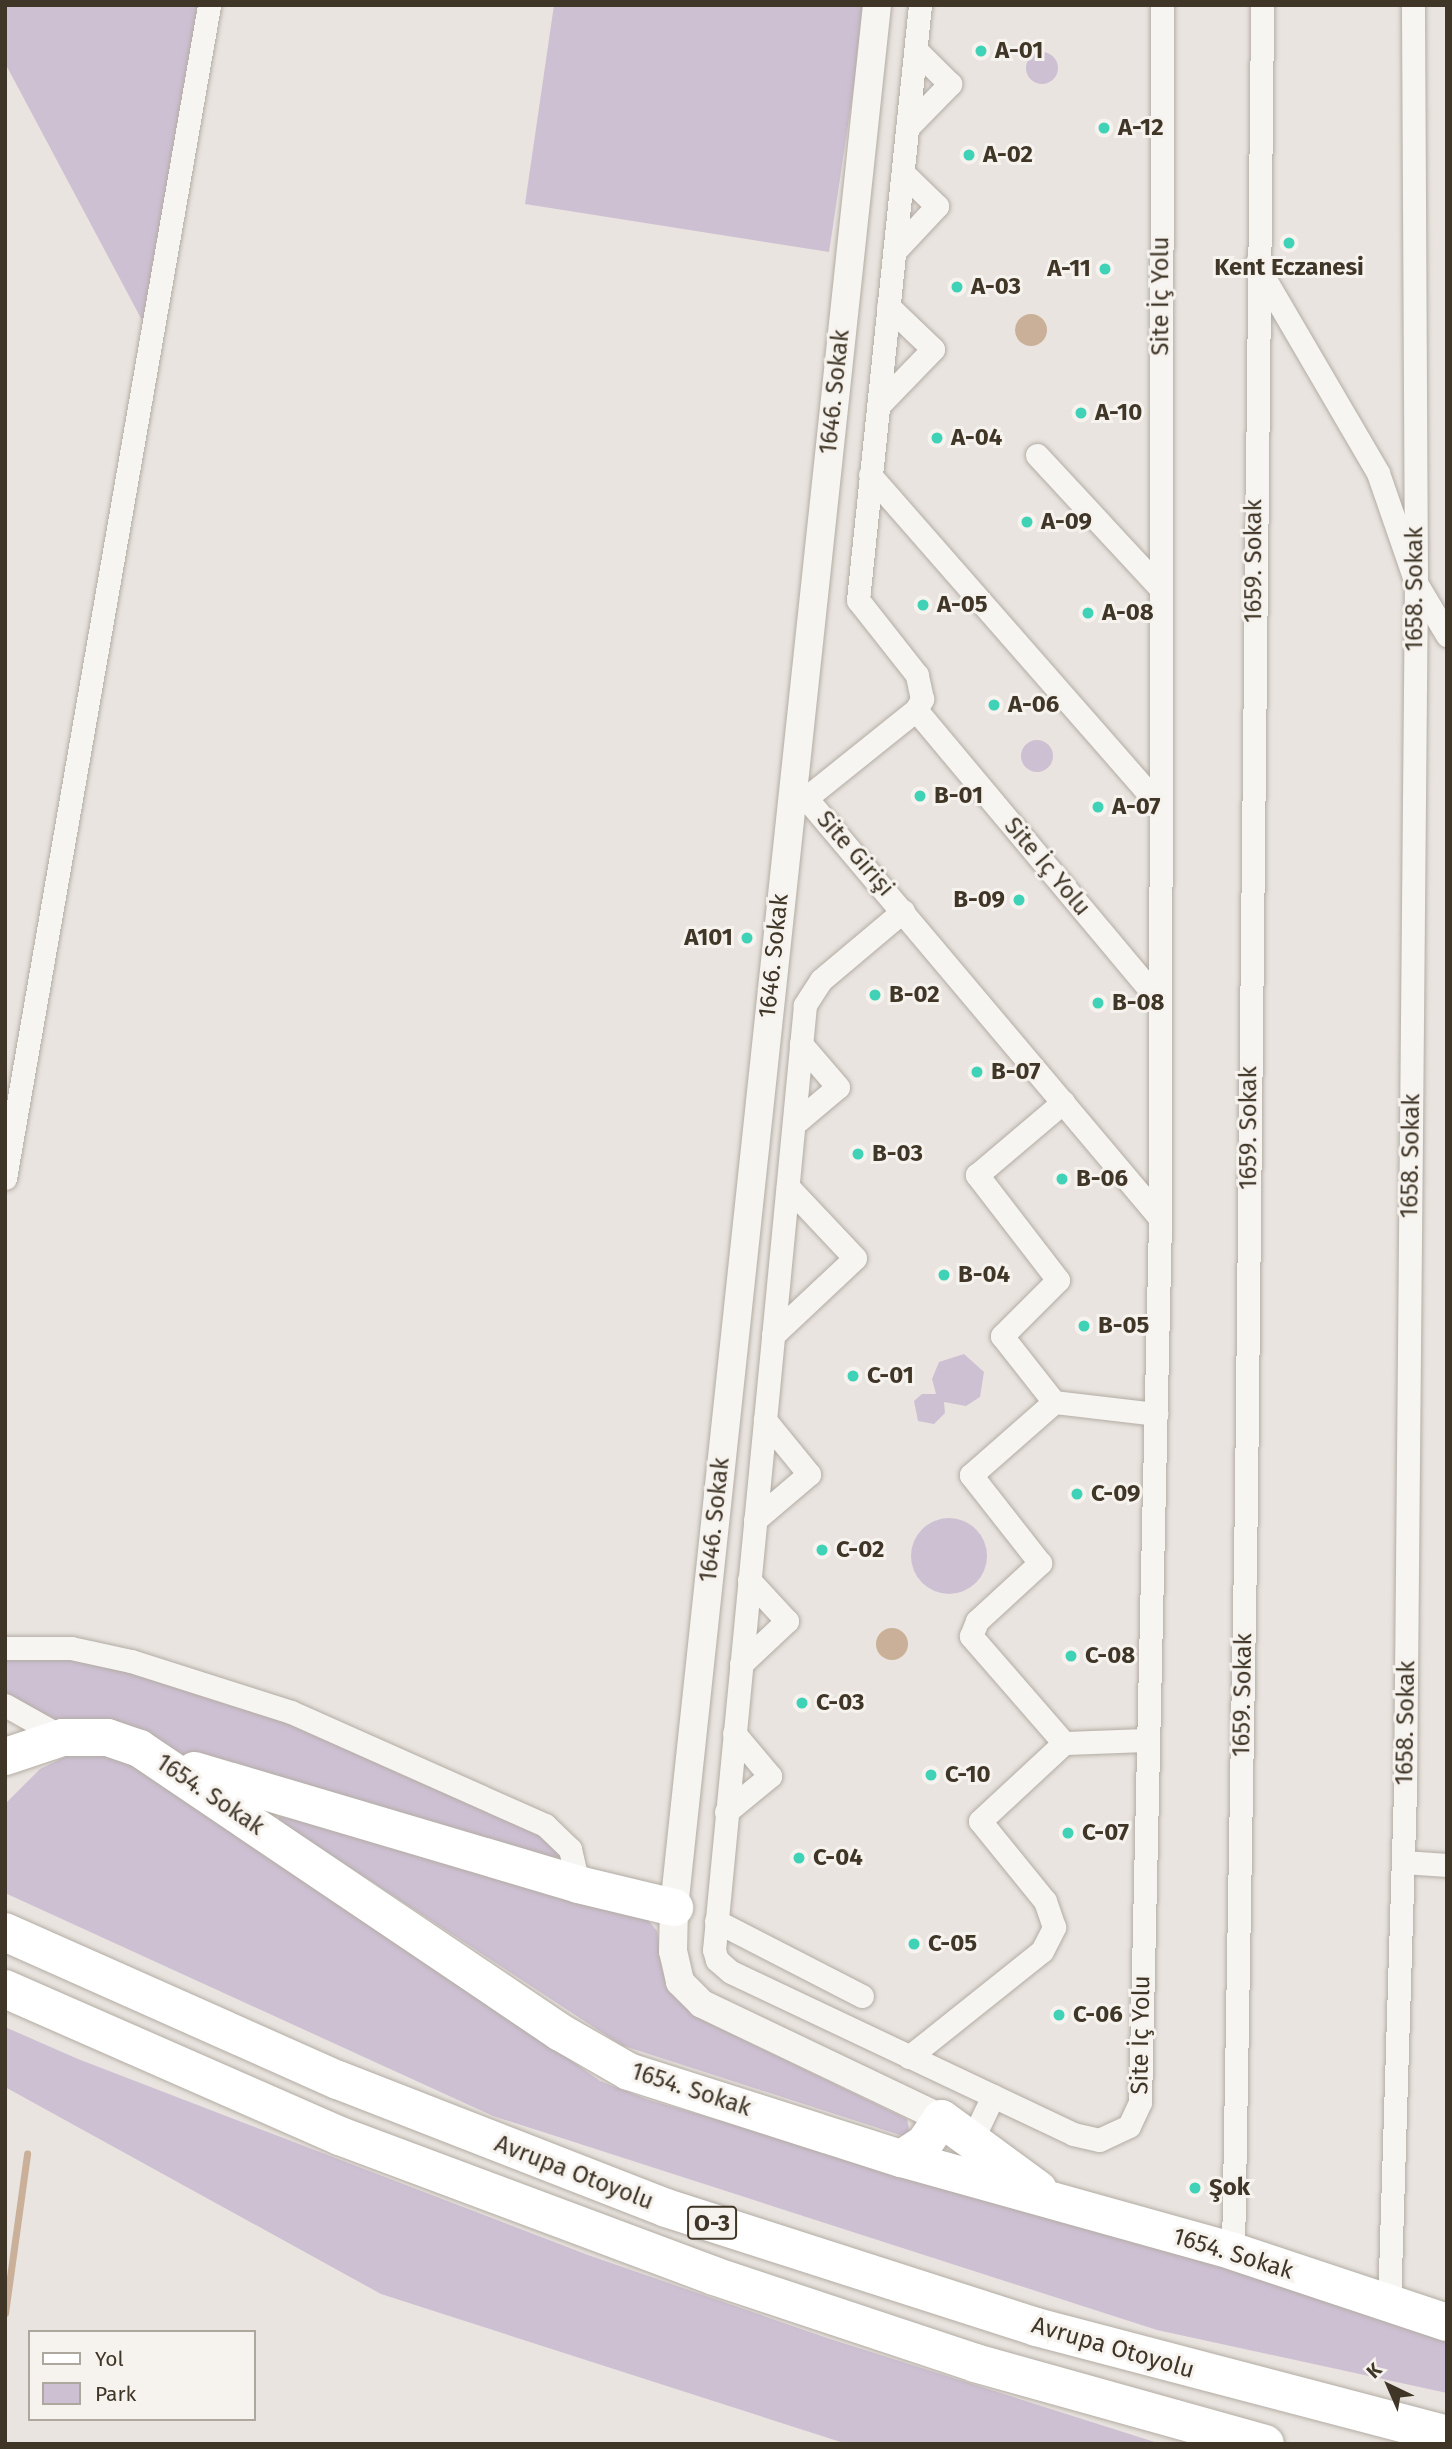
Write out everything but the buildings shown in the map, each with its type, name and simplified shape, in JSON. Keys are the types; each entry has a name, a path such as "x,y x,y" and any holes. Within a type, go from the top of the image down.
{"highway":[{"name":"Avrupa Otoyolu","path":"5,1932 338,2080 666,2208 1036,2327 1447,2435"},
{"name":"Avrupa Otoyolu","path":"5,1989 340,2136 676,2263 975,2362 1265,2444"}],"main road":[{"name":"1654. Sokak","path":"5,1756 62,1737 117,1740 160,1760 604,2059 628,2071 901,2158 1233,2251 1390,2306 1447,2322"},
{"path":"160,1760 578,1884 674,1907"},
{"path":"901,2158 924,2143 941,2118 1055,2203"}],"street":[{"path":"5,1178 209,5"},
{"name":"1646. Sokak","path":"877,5 799,797 674,1907 675,1963 680,1982 692,1998 941,2118"},
{"path":"799,797 916,710 922,699 920,679 858,600 920,5"},
{"name":"Site İç Yolu","path":"903,911 811,992 805,1005 714,1950 723,1967 909,2057 1089,2139 1122,2132 1139,2110 1160,1218 1157,998 1162,5"},
{"name":"1659. Sokak","path":"1233,2251 1246,1494 1256,264 1262,5"},
{"name":"1658. Sokak","path":"1390,2306 1403,1862 1416,583 1413,5"},
{"path":"908,128 950,84 916,50"},
{"path":"894,252 937,206 903,173"},
{"path":"1256,264 1378,473 1416,583 1447,635"},
{"path":"878,405 933,349 888,306"},
{"path":"1037,455 1160,588"},
{"path":"870,475 1159,805"},
{"name":"Site İç Yolu","path":"916,710 1157,998"},
{"name":"Site Girişi","path":"799,797 903,911"},
{"path":"903,911 1160,1218"},
{"path":"794,1124 838,1087 802,1045"},
{"path":"1063,1102 977,1175 1058,1278 1055,1287 1002,1336 1054,1402 1156,1414"},
{"path":"773,1335 855,1258 788,1186"},
{"path":"1054,1402 972,1473 974,1481 1040,1563 971,1631 973,1640 1064,1743"},
{"path":"755,1520 809,1474 765,1420"},
{"path":"741,1664 787,1621 749,1580"},
{"path":"5,1648 71,1648 131,1661 291,1712 545,1825 570,1849 578,1884"},
{"path":"5,1705 62,1737"},
{"path":"726,1812 769,1776 734,1732"},
{"path":"909,2057 1042,1951 1051,1935 1054,1921 1049,1907 980,1821 1064,1743 1147,1740"},
{"path":"1403,1862 1447,1865"},
{"path":"716,1921 862,1996"},
{"path":"941,2118 959,2080"},
{"path":"972,2140 993,2096"}],"green space":[{"path":"5,5 207,5 152,339 5,63"},
{"path":"554,5 866,5 829,252 525,204"},
{"path":"1042,52 1054,56 1058,68 1054,80 1042,84 1030,80 1026,68 1030,56"},
{"path":"1037,740 1048,745 1053,756 1048,767 1037,772 1026,767 1021,756 1026,745"},
{"path":"964,1354 984,1372 980,1397 966,1406 944,1402 945,1413 934,1424 918,1421 914,1401 922,1394 936,1394 932,1379 939,1362"},
{"path":"942,1518 956,1518 970,1524 981,1535 987,1556 984,1571 976,1583 956,1594 942,1594 928,1588 917,1577 911,1563 911,1549 917,1535 928,1524"},
{"path":"5,1649 191,1678 547,1826 578,1884 5,1705"},
{"path":"83,1748 114,1751 267,1844 600,2081 649,2100 1447,2330 1447,2393 1157,2330 493,2116 5,1893 5,1804 40,1769"},
{"path":"279,1816 310,1820 572,1896 599,1908 645,1916 657,1931 666,1986 711,2024 907,2119 910,2134 906,2137 621,2045 279,1821"},
{"path":"5,2027 78,2059 588,2255 827,2338 1161,2444 847,2444 381,2294 5,2087"}],"shaded area":[{"path":"1031,314 1042,319 1047,330 1042,341 1031,346 1020,341 1015,330 1020,319"},
{"path":"892,1628 903,1633 908,1644 903,1655 892,1660 881,1655 876,1644 881,1633"}],"waterway":[{"path":"5,2313 27,2154"}],"place":[{"name":"A-01","path":"981,51"},
{"name":"A-12","path":"1104,128"},
{"name":"A-02","path":"969,155"},
{"name":"Kent Eczanesi","path":"1289,243"},
{"name":"A-11","path":"1105,269"},
{"name":"A-03","path":"957,287"},
{"name":"A-10","path":"1081,413"},
{"name":"A-04","path":"937,438"},
{"name":"A-09","path":"1027,522"},
{"name":"A-05","path":"923,605"},
{"name":"A-08","path":"1088,613"},
{"name":"A-06","path":"994,705"},
{"name":"B-01","path":"920,796"},
{"name":"A-07","path":"1098,807"},
{"name":"B-09","path":"1019,900"},
{"name":"A101","path":"747,938"},
{"name":"B-02","path":"875,995"},
{"name":"B-08","path":"1098,1003"},
{"name":"B-07","path":"977,1072"},
{"name":"B-03","path":"858,1154"},
{"name":"B-06","path":"1062,1179"},
{"name":"B-04","path":"944,1275"},
{"name":"B-05","path":"1084,1326"},
{"name":"C-01","path":"853,1376"},
{"name":"C-09","path":"1077,1494"},
{"name":"C-02","path":"822,1550"},
{"name":"C-08","path":"1071,1656"},
{"name":"C-03","path":"802,1703"},
{"name":"C-10","path":"931,1775"},
{"name":"C-07","path":"1068,1833"},
{"name":"C-04","path":"799,1858"},
{"name":"C-05","path":"914,1944"},
{"name":"C-06","path":"1059,2015"},
{"name":"Şok","path":"1195,2188"}]}
